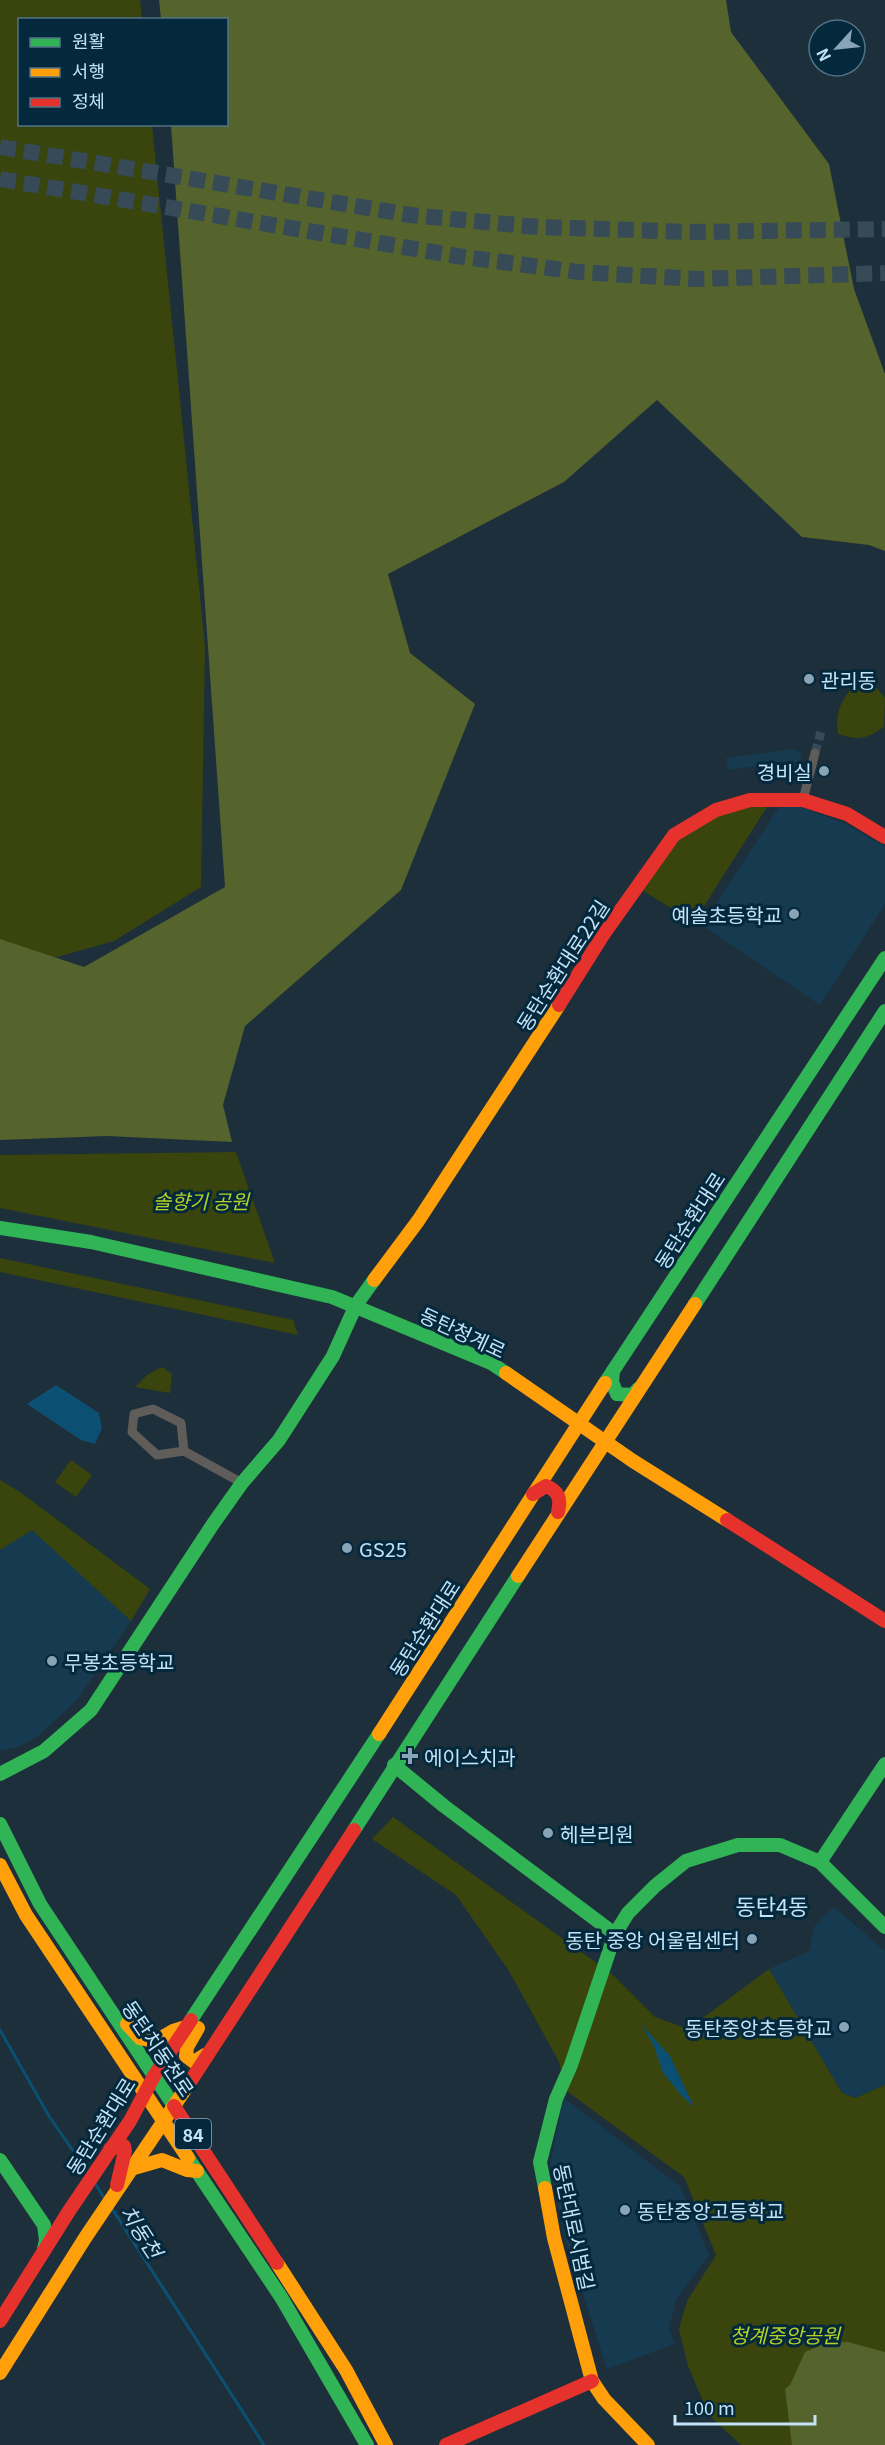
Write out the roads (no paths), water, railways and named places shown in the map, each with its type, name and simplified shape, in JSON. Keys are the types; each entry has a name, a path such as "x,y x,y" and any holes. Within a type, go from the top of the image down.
{"street":[{"path":"803,800 814,753"},
{"name":"동탄순환대로22길","path":"0,1774 44,1751 91,1710 213,1524 242,1483 279,1440 333,1356 356,1305 418,1221 506,1089 603,935 674,835 716,810 750,800 803,800 847,814 885,837"},
{"name":"동탄순환대로","path":"0,2321 113,2145 154,2076 199,2012 578,1424 885,958"},
{"path":"0,2373 85,2238 164,2122 885,1011"},
{"name":"동탄청계로","path":"0,1228 91,1242 332,1297 356,1305 491,1363 604,1442 885,1621"},
{"path":"613,1371 612,1382 617,1394 633,1395 640,1387"},
{"path":"184,1451 181,1423 153,1409 134,1414 132,1432 157,1455 184,1451 242,1483"},
{"path":"533,1494 546,1486 554,1488 560,1496 561,1505 558,1514"},
{"path":"820,1862 885,1764"},
{"path":"394,1765 444,1806 615,1934"},
{"name":"동탄치동천로","path":"0,1824 40,1904 346,2370 386,2445"},
{"name":"동탄대로시범길","path":"648,2445 604,2399 592,2381 554,2238 540,2162 556,2099 571,2066 591,1999 615,1934 628,1913 655,1886 686,1861 712,1851 738,1845 780,1845 820,1862 885,1927"},
{"name":"동탄치동천로","path":"0,1865 26,1915 281,2296 367,2445"},
{"path":"199,2012 200,2024 186,2050 186,2056 189,2061 194,2062 207,2054"},
{"path":"118,2022 128,2024 140,2038 156,2041 173,2031 189,2026"},
{"path":"113,2145 124,2146 125,2151 114,2196"},
{"path":"0,2160 44,2225 46,2240 44,2250"},
{"path":"134,2168 162,2160 187,2170 197,2171"},
{"path":"44,2225 67,2215"},
{"path":"446,2445 592,2381"}],"waterway":[{"name":"치동천","path":"0,2030 49,2116 89,2174"},
{"name":"치동천","path":"94,2182 105,2199"},
{"name":"치동천","path":"111,2207 264,2445"}],"tunnel":[{"path":"0,147 410,215 538,227 692,232 885,229"},
{"path":"0,179 457,256 579,272 697,279 885,273"},
{"path":"815,753 821,732"}],"place":[{"name":"관리동","path":"809,679"},
{"name":"경비실","path":"824,771"},
{"name":"예솔초등학교","path":"794,914"},
{"name":"GS25","path":"347,1548"},
{"name":"무봉초등학교","path":"52,1661"},
{"name":"에이스치과","path":"410,1756"},
{"name":"헤븐리원","path":"548,1833"},
{"name":"동탄 중앙 어울림센터","path":"752,1939"},
{"name":"동탄중앙초등학교","path":"844,2027"},
{"name":"동탄중앙고등학교","path":"625,2210"}],"district":[{"name":"동탄4동","path":"772,1905"}],"park label":[{"name":"솔향기 공원","path":"201,1200"},
{"name":"청계중앙공원","path":"785,2334"}]}
